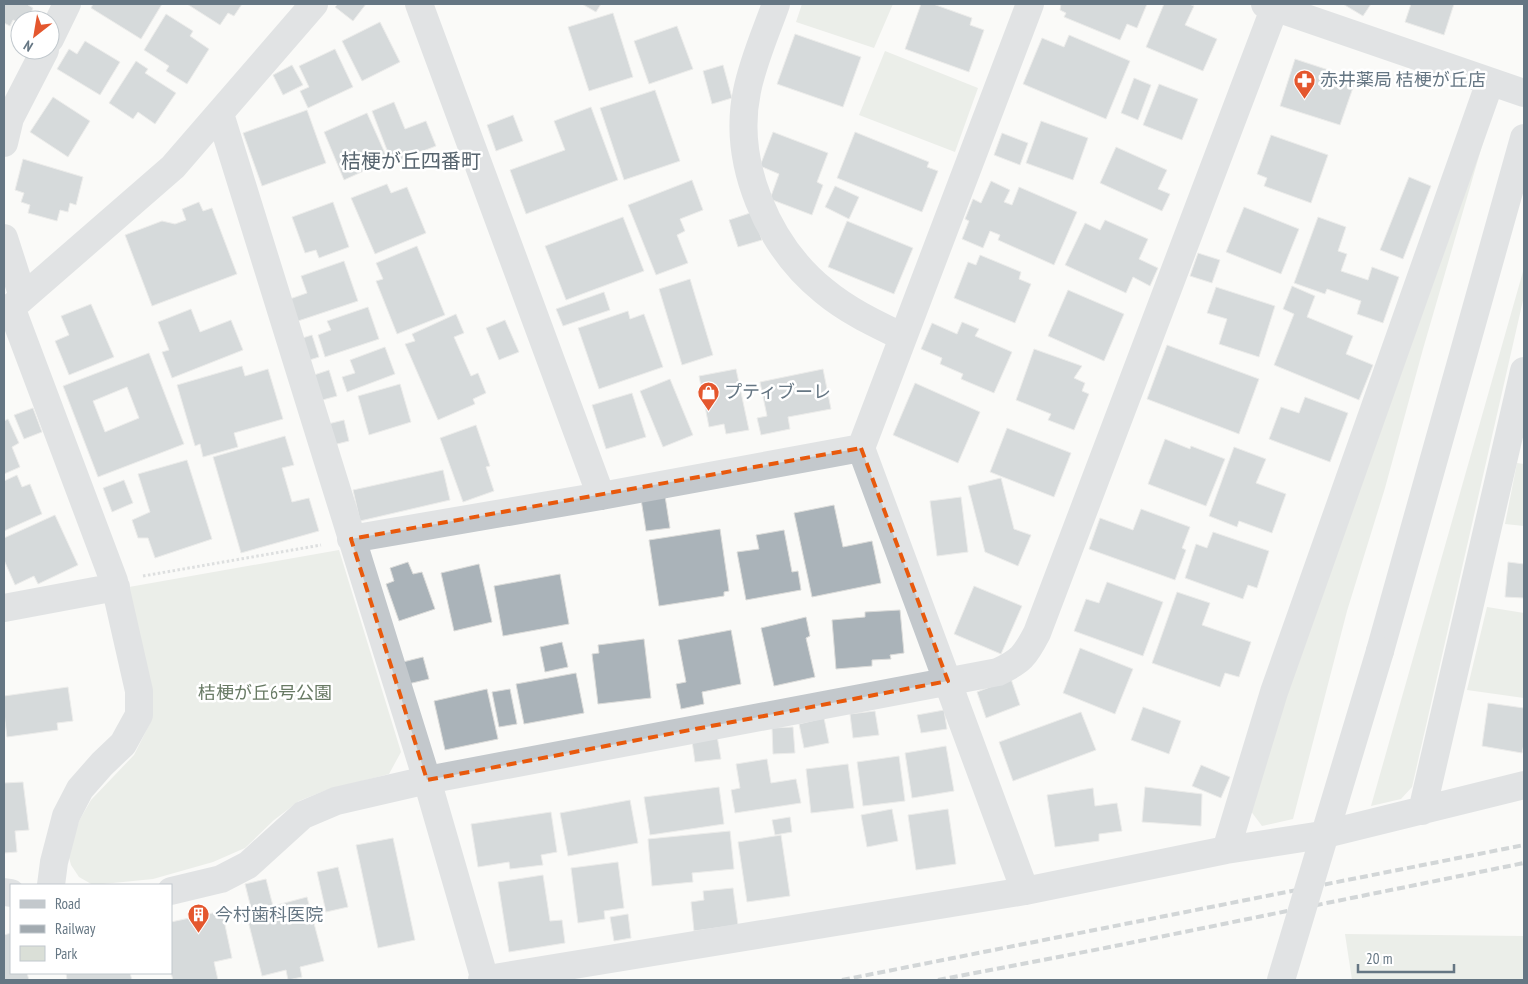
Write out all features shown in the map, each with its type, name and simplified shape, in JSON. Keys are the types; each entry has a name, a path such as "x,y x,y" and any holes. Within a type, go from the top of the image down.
{"street":[{"path":"60,18 67,4"},
{"path":"13,306 173,167 314,4"},
{"path":"420,4 601,496"},
{"path":"776,4 747,91 744,114 745,138 752,186 761,208 774,231 804,272 843,305 903,338"},
{"path":"1025,891 861,448 1030,4"},
{"path":"172,892 221,879 248,865 302,815 336,802 427,780 998,672 1016,664 1027,653 1037,633 1272,5 1524,94"},
{"path":"4,143 10,118 40,60"},
{"path":"1226,850 1274,692 1490,82"},
{"path":"220,114 427,780 484,980 1025,891 1226,850 1322,835 1524,785"},
{"path":"1281,980 1380,651 1524,138"},
{"path":"4,238 13,306 116,587 139,691 139,715 123,744 80,789 66,816 54,862 52,884"},
{"path":"1422,811 1524,370"},
{"path":"351,539 601,496 861,448"},
{"path":"4,608 116,587"}],"path":[{"path":"148,575 314,546"}],"highlighted area":[{"path":"861,448 948,681 427,780 351,539"}],"green space":[{"path":"802,4 893,4 874,48 796,22"},
{"path":"885,51 978,88 955,152 859,115"},
{"path":"1484,139 1385,488 1347,611 1293,819 1262,826 1250,810 1296,666"},
{"path":"1524,268 1524,296 1412,787 1401,799 1371,806"},
{"path":"1517,463 1524,464 1524,526 1505,524"},
{"name":"桔梗が丘6号公園","path":"339,550 401,752 389,774 324,791 299,801 274,820 245,848 213,862 153,879 91,884 79,877 71,865 68,854 79,821 91,800 134,755 151,721 129,587"},
{"path":"1487,607 1524,613 1524,698 1467,690"},
{"path":"1345,934 1524,936 1524,980 1352,980"}],"building":[{"path":"4,4 29,4 33,8 32,10 10,10 10,26 4,23"},
{"path":"93,4 162,4 141,39 91,8"},
{"path":"187,4 242,4 234,16 228,13 220,25"},
{"path":"338,4 366,4 353,21 335,7"},
{"path":"582,4 601,4 596,12"},
{"path":"921,4 933,4 972,18 970,25 984,30 969,72 905,49"},
{"path":"1061,4 1147,4 1137,28 1127,24 1120,40 1064,17 1066,13 1060,10"},
{"path":"1164,4 1189,4 1194,6 1185,25 1217,39 1203,71 1146,47"},
{"path":"1343,4 1371,4 1363,16"},
{"path":"1411,4 1454,4 1444,35 1405,22"},
{"path":"613,13 633,77 589,91 568,27"},
{"path":"166,14 193,31 190,36 209,49 187,84 166,71 169,66 144,50"},
{"path":"380,22 400,62 362,81 342,41"},
{"path":"677,26 693,69 649,84 634,41"},
{"path":"795,34 861,57 843,107 777,84"},
{"path":"1069,35 1130,61 1106,119 1023,84 1042,38 1064,47"},
{"path":"85,41 120,62 100,95 57,69 69,49 77,54"},
{"path":"335,49 353,87 308,108 300,91 309,87 299,66"},
{"path":"1295,59 1356,79 1340,125 1280,106"},
{"path":"136,61 148,69 145,73 176,93 155,124 138,112 133,119 109,103"},
{"path":"292,65 303,85 283,95 273,75"},
{"path":"723,65 732,98 712,104 703,71"},
{"path":"1134,78 1151,85 1138,120 1121,113"},
{"path":"1159,84 1198,99 1182,140 1143,125"},
{"path":"655,90 680,161 624,180 600,108"},
{"path":"53,97 90,121 68,157 30,132"},
{"path":"394,102 405,129 426,121 436,146 392,163 372,111"},
{"path":"591,107 618,180 526,214 510,170 565,150 554,121"},
{"path":"307,110 326,163 262,186 243,133"},
{"path":"367,113 388,160 344,180 324,132"},
{"path":"513,115 523,141 496,151 487,125"},
{"path":"1041,121 1088,138 1073,180 1026,163"},
{"path":"773,132 828,153 817,182 823,185 812,215 770,199 779,174 760,166"},
{"path":"855,132 929,162 927,167 938,171 922,212 837,178"},
{"path":"1002,133 1028,143 1020,165 994,155"},
{"path":"1271,135 1328,155 1311,203 1264,186 1267,178 1257,174"},
{"path":"1116,147 1167,170 1158,189 1170,194 1162,211 1100,183"},
{"path":"23,159 83,177 76,205 70,203 68,212 60,210 57,221 28,213 30,205 21,202 24,193 15,190"},
{"path":"1409,177 1431,186 1403,259 1380,250"},
{"path":"692,180 703,210 680,219 685,231 677,235 688,263 656,275 628,205"},
{"path":"991,181 1010,190 1004,202 1012,205 1019,187 1077,212 1054,265 998,240 1000,235 990,231 983,248 962,239 969,221 965,219 973,199 981,203"},
{"path":"387,184 391,193 407,187 426,233 375,254 351,198"},
{"path":"835,186 859,197 849,219 825,207"},
{"path":"199,202 203,211 212,208 237,274 152,306 125,235 162,221 175,224 186,220 182,209"},
{"path":"333,202 349,247 319,258 316,250 305,253 292,217"},
{"path":"1244,207 1299,229 1281,274 1226,252"},
{"path":"753,212 762,240 738,247 729,220"},
{"path":"623,217 644,271 566,300 545,246"},
{"path":"1318,217 1346,227 1338,251 1347,254 1341,271 1368,280 1372,267 1399,277 1383,323 1357,314 1361,301 1327,289 1325,294 1294,283"},
{"path":"1105,220 1148,239 1139,259 1158,268 1150,286 1133,277 1126,293 1065,265 1085,223 1100,230"},
{"path":"847,221 913,248 894,294 828,267"},
{"path":"417,246 445,315 397,334 376,281 383,279 376,263"},
{"path":"1198,253 1220,260 1212,283 1190,276"},
{"path":"980,255 1021,272 1019,279 1031,284 1015,323 954,298 968,262 976,265"},
{"path":"344,261 358,301 295,322 287,300 307,293 301,276"},
{"path":"690,279 713,355 682,365 659,289"},
{"path":"1292,286 1315,296 1307,317 1353,336 1346,354 1373,365 1359,400 1274,365 1294,314 1283,309"},
{"path":"1216,287 1275,306 1259,357 1219,344 1227,319 1207,313"},
{"path":"1068,290 1124,314 1104,361 1048,336"},
{"path":"604,292 610,310 563,326 556,309"},
{"path":"91,304 114,357 69,375 55,341 69,335 61,316"},
{"path":"368,307 379,339 325,357 318,335 331,330 327,321"},
{"path":"191,309 200,332 231,320 243,350 172,378 162,352 169,350 158,322"},
{"path":"628,311 630,319 644,314 663,367 599,389 578,328"},
{"path":"456,314 464,333 454,337 471,376 478,373 486,393 473,399 475,404 438,420 405,344 415,341 412,334"},
{"path":"505,320 519,352 499,360 486,328"},
{"path":"962,322 979,329 975,336 1012,352 994,393 961,379 963,374 940,364 942,358 921,349 932,323 957,334"},
{"path":"312,335 319,357 300,363 293,341"},
{"path":"1167,345 1259,379 1239,434 1147,399"},
{"path":"385,347 395,374 347,392 342,377 355,373 350,360"},
{"path":"1034,349 1082,366 1074,378 1085,383 1082,391 1089,394 1074,430 1048,420 1051,414 1016,400"},
{"path":"149,353 184,444 98,477 63,386","holes":["127,387 139,418 105,432 93,401"]},
{"path":"242,366 245,376 268,369 283,419 234,433 238,447 203,457 200,444 195,446 177,385"},
{"path":"736,369 749,430 726,434 724,424 709,427 699,376"},
{"path":"823,369 831,409 788,417 790,429 761,435 757,418 767,416 760,382"},
{"path":"329,370 337,396 315,402 308,377"},
{"path":"670,379 693,435 663,447 640,391"},
{"path":"915,383 980,412 958,463 893,435"},
{"path":"400,384 411,422 369,435 358,396"},
{"path":"632,393 646,437 606,449 592,405"},
{"path":"1305,397 1348,413 1330,462 1269,439 1281,407 1299,413"},
{"path":"33,408 42,432 24,439 14,415"},
{"path":"8,419 19,443 12,447 20,467 4,474 4,421"},
{"path":"344,420 349,441 325,447 320,426"},
{"path":"476,425 490,466 486,467 494,491 463,502 440,438"},
{"path":"1007,428 1071,453 1054,497 990,472"},
{"path":"285,436 294,465 282,468 292,502 309,498 319,531 241,553 213,457"},
{"path":"1165,439 1190,449 1191,446 1225,459 1206,506 1148,484"},
{"path":"1234,447 1266,459 1256,483 1286,494 1272,533 1239,521 1237,527 1209,516"},
{"path":"187,460 212,539 155,558 148,538 138,538 132,520 150,512 138,474"},
{"path":"443,470 450,500 360,521 353,490"},
{"path":"17,475 22,487 30,484 42,514 4,531 4,481"},
{"path":"1001,478 1014,529 1031,535 1018,566 985,552 968,486"},
{"path":"124,480 133,503 112,512 103,488"},
{"path":"665,496 670,528 646,531 641,499"},
{"path":"961,497 968,552 937,556 930,501"},
{"path":"834,505 843,547 872,541 881,583 812,597 794,513"},
{"path":"1141,509 1190,527 1182,548 1186,550 1175,580 1089,549 1100,518 1133,530"},
{"path":"55,515 78,565 38,584 34,576 15,585 4,560 4,538"},
{"path":"720,529 729,591 724,592 724,596 659,606 649,540"},
{"path":"784,530 792,572 798,571 801,590 746,600 737,552 759,549 756,535"},
{"path":"1213,532 1269,551 1257,588 1248,585 1243,599 1185,578 1196,544 1207,548"},
{"path":"408,562 413,574 422,572 435,609 399,621 386,584 394,581 390,568"},
{"path":"1508,562 1524,564 1524,598 1505,597"},
{"path":"479,564 492,622 454,631 441,573"},
{"path":"560,574 569,624 503,636 494,586"},
{"path":"1107,582 1163,602 1143,656 1074,631 1086,599 1099,603"},
{"path":"974,586 1022,606 1001,654 954,634"},
{"path":"1177,592 1210,603 1202,625 1251,642 1239,677 1225,673 1220,687 1152,663"},
{"path":"900,610 904,653 890,655 891,659 872,660 872,666 836,669 832,620 865,617 865,612"},
{"path":"806,617 810,636 806,638 815,677 774,686 761,628"},
{"path":"731,630 741,684 702,692 704,704 681,709 676,684 686,682 678,640"},
{"path":"644,639 651,698 598,704 592,654 599,653 598,645"},
{"path":"562,642 568,667 545,672 540,647"},
{"path":"1080,648 1133,669 1115,714 1063,693"},
{"path":"423,657 429,679 408,684 403,662"},
{"path":"576,673 584,713 524,724 516,684"},
{"path":"1011,679 1020,705 986,718 977,692"},
{"path":"68,687 73,721 57,723 58,730 7,737 4,696"},
{"path":"487,689 498,739 445,750 434,701"},
{"path":"510,689 517,724 499,727 492,692"},
{"path":"1488,703 1524,708 1524,744 1522,753 1482,746"},
{"path":"1143,707 1181,721 1169,754 1131,740"},
{"path":"944,710 947,729 921,733 917,715"},
{"path":"875,711 879,735 853,738 850,714"},
{"path":"1081,712 1096,750 1013,781 999,742"},
{"path":"824,718 829,743 804,748 799,724"},
{"path":"793,727 795,753 773,754 772,728"},
{"path":"716,730 721,759 695,762 691,734"},
{"path":"946,746 954,791 912,798 905,753"},
{"path":"899,756 905,801 863,806 857,762"},
{"path":"767,759 771,783 796,779 801,803 735,813 731,790 740,788 736,764"},
{"path":"848,764 854,808 811,813 806,769"},
{"path":"1201,765 1230,777 1221,798 1192,786"},
{"path":"23,782 29,830 15,831 17,852 4,853 4,783"},
{"path":"719,787 724,824 650,835 644,797"},
{"path":"1145,787 1202,794 1201,826 1142,822"},
{"path":"1093,788 1095,806 1117,803 1122,831 1099,834 1099,841 1055,847 1047,795"},
{"path":"630,800 638,843 568,856 560,813"},
{"path":"892,809 898,841 867,847 861,815"},
{"path":"948,809 956,864 916,870 908,815"},
{"path":"551,812 557,852 541,855 543,865 510,869 509,862 478,867 471,824"},
{"path":"790,817 792,832 775,835 772,820"},
{"path":"730,831 734,869 692,873 693,882 652,886 648,839"},
{"path":"781,835 790,896 747,902 738,842"},
{"path":"393,838 415,940 378,948 356,845"},
{"path":"618,862 624,908 604,911 605,919 578,923 571,868"},
{"path":"338,867 348,907 326,912 317,872"},
{"path":"543,875 550,921 562,920 565,943 509,952 498,882"},
{"path":"266,879 273,906 307,897 324,961 300,967 302,977 288,980 286,970 262,976 246,913 252,912 245,884"},
{"path":"733,888 738,925 694,931 691,902 704,900 703,891"},
{"name":"今村歯科医院","path":"222,911 232,958 214,962 218,980 173,980 171,974 172,922"},
{"path":"628,914 631,938 614,941 610,917"},
{"path":"10,933 10,974 27,974 29,980 4,980 4,935"},
{"path":"66,974 130,974 132,980 67,980"}],"railway":[{"path":"842,980 1524,845"},
{"path":"938,980 1524,863"}],"place":[{"name":"赤井薬局 桔梗が丘店","path":"1304,99"},
{"name":"プティブーレ","path":"708,411"},
{"name":"今村歯科医院","path":"199,934"}],"district":[{"name":"桔梗が丘四番町","path":"411,161"}]}
